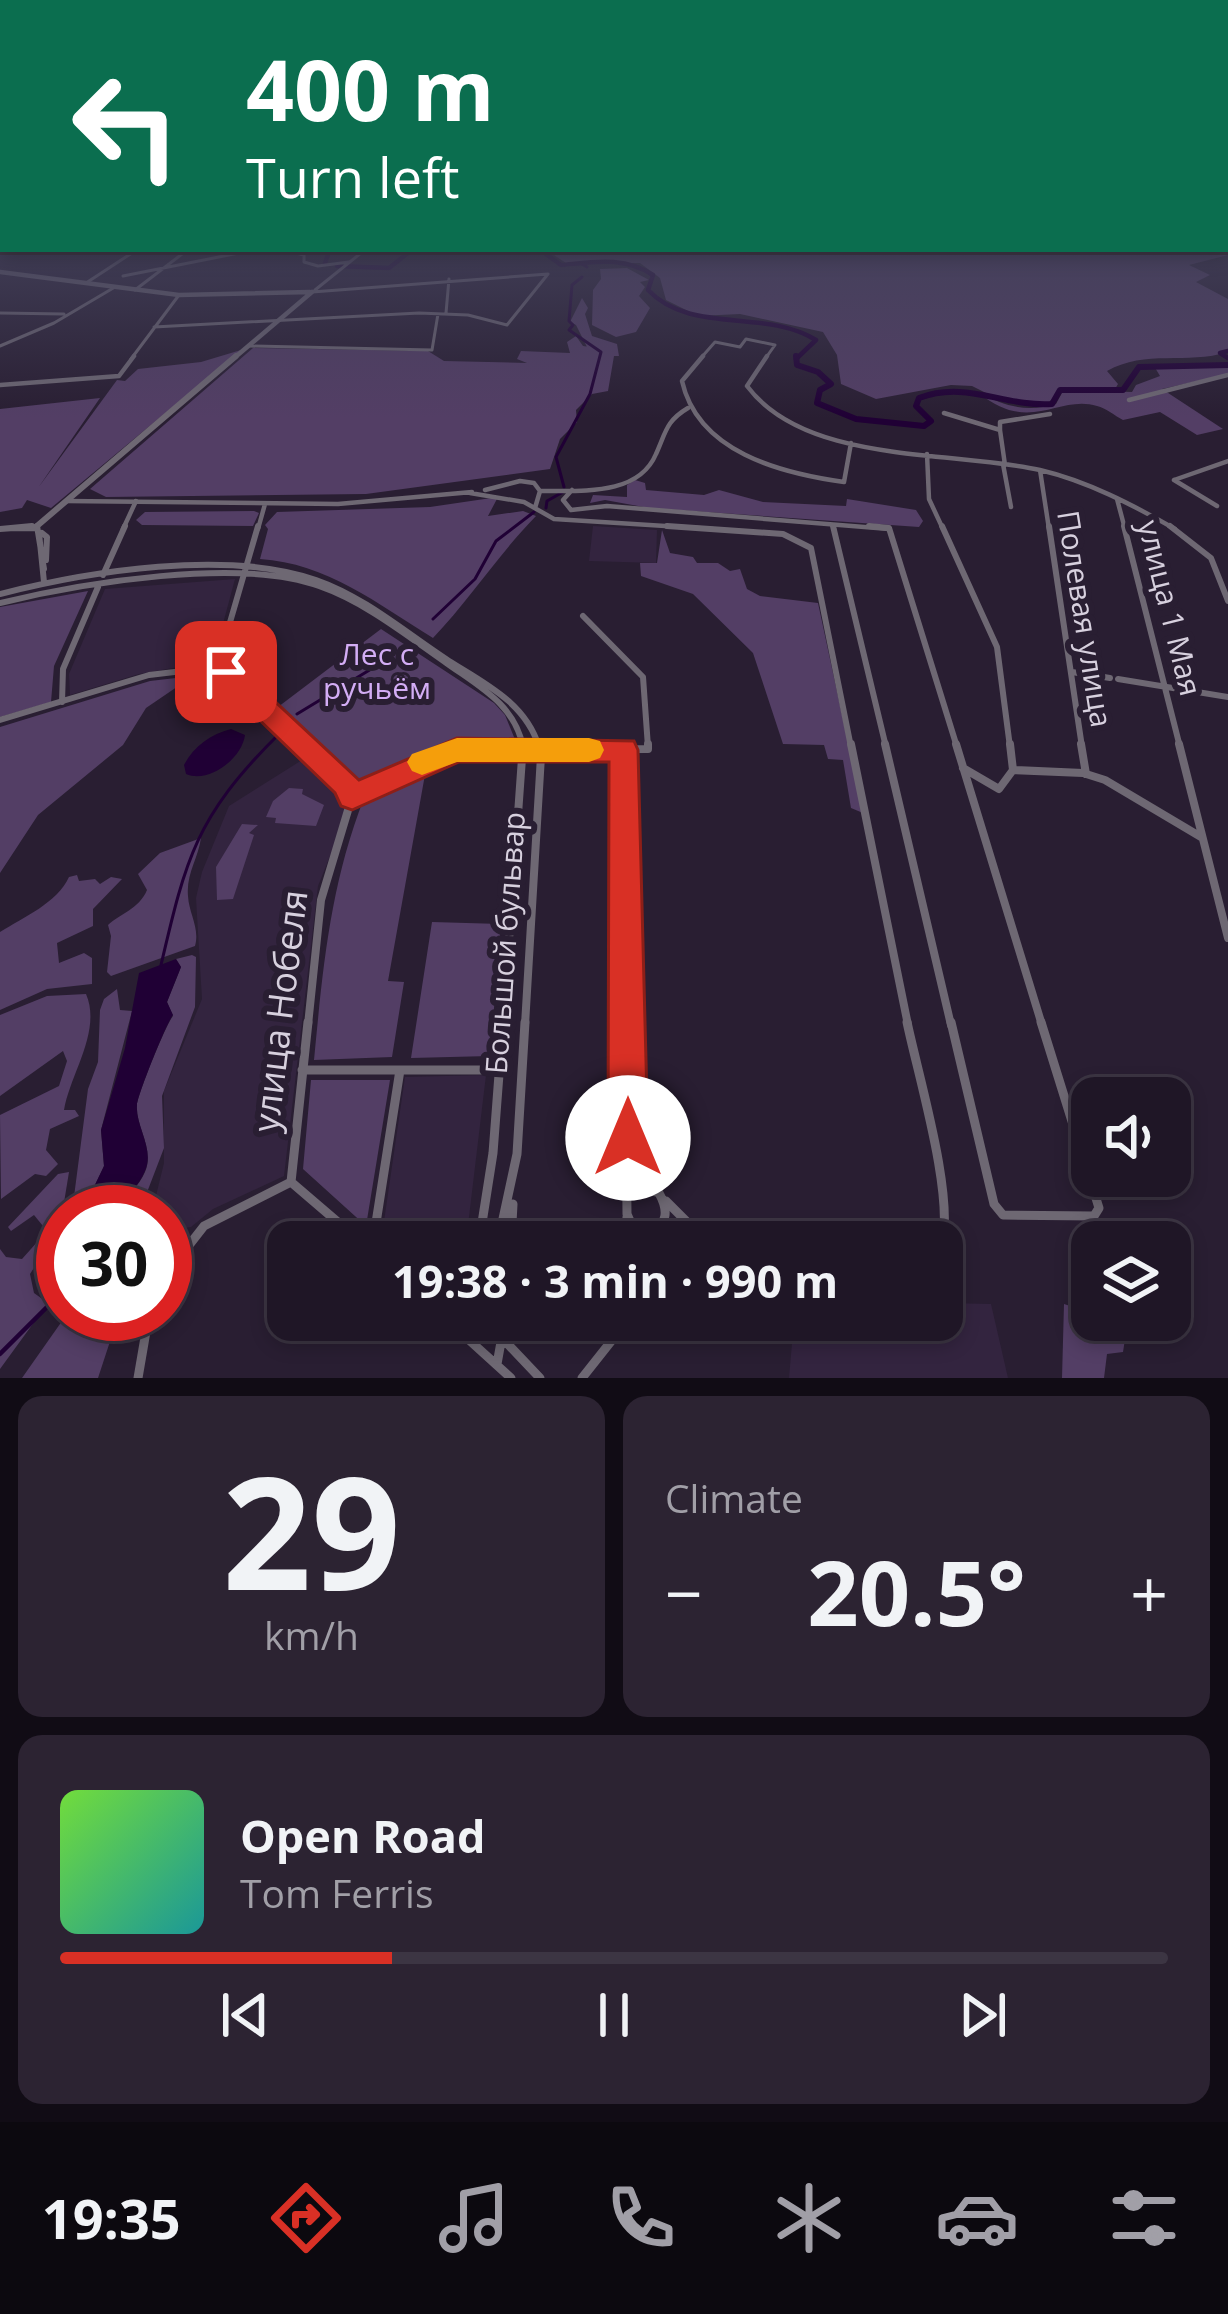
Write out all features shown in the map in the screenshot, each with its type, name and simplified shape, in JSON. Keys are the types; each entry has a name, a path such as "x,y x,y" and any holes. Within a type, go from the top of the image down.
{"street":[{"path":"0,346 16,343 111,289"},
{"path":"130,289 179,295 340,289"},
{"path":"44,569 35,556 33,537 63,501 315,289"},
{"path":"250,346 432,350 446,289"},
{"path":"154,327 442,313 507,325 536,289"},
{"path":"0,385 116,378 179,295"},
{"path":"0,313 67,314"},
{"path":"850,443 844,482 808,476 743,454 706,428 688,408 682,382 715,342 775,345 747,386 761,410 850,443 1040,470 1117,499 1211,558 1228,601"},
{"path":"1130,400 1228,375"},
{"path":"470,493 524,502 572,490 602,490 645,470 669,418 688,408"},
{"path":"944,413 1000,430"},
{"path":"1011,507 1000,422 1050,414"},
{"path":"927,454 929,500 997,646 1013,770 999,789 963,768"},
{"path":"1217,506 1174,480 1228,460"},
{"name":"Полевая улица","path":"1040,470 1087,774"},
{"path":"63,501 362,502 470,493 530,481 537,499 554,519 783,534 812,548 945,1221"},
{"path":"509,497 511,485"},
{"path":"572,490 563,505 580,511 607,506 832,524 890,529 1099,1208 1094,1216 1003,1215 994,1204 832,524"},
{"name":"улица 1 Мая","path":"1117,499 1228,938"},
{"path":"62,702 63,669 136,502"},
{"path":"217,668 266,503"},
{"path":"0,529 37,528 47,537 44,582"},
{"path":"0,598 246,570 305,581 350,602 495,697 516,722 524,750"},
{"path":"0,598 44,582 103,576 295,572 353,599 503,696 526,717 541,750"},
{"path":"0,720 149,675 217,668 345,784 352,797 445,752 648,749 644,682 583,616"},
{"path":"1071,672 1228,698"},
{"name":"Большой бульвар","path":"484,1221 524,750"},
{"name":"Большой бульвар","path":"504,1221 512,1191 541,750"},
{"path":"623,750 626,1221"},
{"path":"1013,770 1055,776 1087,774 1119,786 1203,838"},
{"name":"улица Нобеля","path":"291,1182 321,900 352,797"},
{"path":"512,925 532,925"},
{"path":"302,1070 499,1070"},
{"path":"376,1221 400,1070"},
{"path":"192,1236 216,1213 291,1182 336,1221"},
{"path":"643,1188 663,1198 686,1221"},
{"path":"511,1221 512,1191"},
{"path":"663,1198 664,1221"},
{"path":"627,1214 630,1221"},
{"path":"138,1378 144,1341"},
{"path":"475,1341 511,1378"},
{"path":"497,1364 504,1341"},
{"path":"505,1341 540,1378"},
{"path":"582,1378 611,1341"}],"shaded area":[{"path":"593,526 657,530 656,563 589,561"},
{"path":"235,579 213,661 139,674 70,695 69,674 105,589"},
{"path":"231,729 245,735 231,761 204,776 186,774 184,765 198,747"},
{"path":"310,755 348,795 347,814 318,886 284,1176 213,1209 192,1226 192,1185 159,1185 164,1163 164,1091 202,999 196,898 229,806"},
{"path":"176,959 181,967 167,1002 173,1015 137,1105 147,1163 137,1185 95,1185 104,1166 101,1130 125,1048 139,973"},
{"path":"486,1075 469,1221 384,1221 405,1077"},
{"path":"963,1303 991,1304 1008,1378 789,1378 792,1341 963,1341"}],"green space":[{"path":"643,289 639,296 650,308 636,332 616,337 592,325 593,290"},
{"path":"663,289 1210,289 1228,299 1228,352 1122,364 1107,371 1118,384 1114,391 1065,388 1049,402 1031,405 1004,402 972,386 951,385 876,399 841,384 837,355 823,332 740,314 698,316 666,300"},
{"path":"582,298 592,336 617,344 619,356 614,356 608,391 592,394 576,410 577,422 560,439 550,469 366,494 106,497 90,489 253,348 428,351 444,361 527,363 517,359 521,351 570,353 567,342 576,336 587,347 570,322"},
{"path":"241,350 51,508 27,500 22,508 0,512 0,409 100,398 38,488 117,380 125,381 138,369 201,362"},
{"path":"1154,366 1228,368 1228,374 1162,389 1223,429 1197,435 1160,412 1123,420 1083,404 1014,411 979,393 1016,407 1045,407 1056,404 1063,391 1132,392 1136,385 1160,376"},
{"path":"635,480 645,483 646,490 704,495 719,490 763,502 846,506 847,499 916,510 923,521 919,527 649,508 605,500 590,503 593,495 627,497 627,485"},
{"path":"498,497 488,516 523,511 536,516 433,638 329,577 260,559 265,525 277,512 430,507"},
{"path":"145,512 259,513 253,526 142,525 136,520"},
{"path":"662,530 670,553 693,557 697,563 718,563 730,571 740,569 747,589 760,596 818,603 863,813 851,808 843,760 828,759 824,745 783,744 753,653 693,594 641,576 640,563 657,563"},
{"path":"88,591 54,666 51,702 0,717 0,607"},
{"name":"Лес с ручьём","path":"381,629 494,703 505,715 516,742 438,747 355,786 274,710"},
{"path":"193,676 146,708 123,745 38,815 0,873 0,727 150,681"},
{"path":"426,769 388,981 404,982 392,1057 314,1060 336,895 364,798"},
{"path":"289,788 303,789 302,794 324,805 316,826 275,823 276,818 266,817 273,801"},
{"path":"242,824 258,825 249,833 254,835 233,899 217,900 216,867"},
{"path":"201,838 188,888 195,946 111,976 107,972 108,925 144,897 147,890 138,874 160,853"},
{"path":"77,875 79,881 95,879 100,884 111,877 122,879 93,909 93,926 57,943 59,963 84,953 92,958 92,984 47,989 0,1010 0,932 48,902 69,877"},
{"path":"432,922 501,924 490,1056 411,1058"},
{"path":"196,957 195,1007 162,1096 164,1148 150,1185 137,1185 148,1155 137,1105 173,1016 167,1002 181,967 176,959"},
{"path":"117,989 120,1010 132,1011 101,1130 104,1166 95,1185 76,1185 88,1089 98,1062 104,999"},
{"path":"86,994 88,1037 64,1110 75,1110 79,1116 50,1129 46,1150 58,1164 46,1176 35,1174 1,1199 0,1115 59,1086 67,1061 63,1051 0,1096 0,1015 47,996"},
{"path":"311,1080 390,1080 367,1221 360,1221 303,1169"},
{"path":"69,1172 67,1185 48,1185 58,1174"},
{"path":"36,1197 36,1217 11,1231 8,1227"},
{"path":"36,1243 36,1265 30,1274 36,1320 0,1369 0,1249 6,1257 22,1259"},
{"path":"1064,1304 1071,1306 1071,1341 1125,1341 1123,1352 1107,1354 1104,1378 1062,1378"},
{"path":"48,1341 110,1341 98,1378 22,1378"}],"waterway":[{"path":"564,487 556,457 590,394 601,352 569,330 573,325 569,321 572,289"},
{"path":"648,289 665,304 685,312 774,325 816,340 796,359"},
{"path":"1228,351 1220,353 1228,358"},
{"path":"796,359 797,365 818,372 831,384 820,390 817,403 856,419 924,426 931,421 916,406 919,398 936,393 1052,404 1060,390 1123,390 1139,367 1228,365"},
{"path":"546,508 547,501 563,492"},
{"path":"433,619 475,579 496,541 534,512"},
{"path":"297,714 391,657"},
{"path":"161,965 178,895 198,841 228,791 276,737"},
{"path":"0,1354 36,1318"}],"slow traffic":[{"path":"422,762 457,750 589,750"}],"route":[{"path":"226,672 345,784 352,797 445,752 623,750 628,1138"}]}
